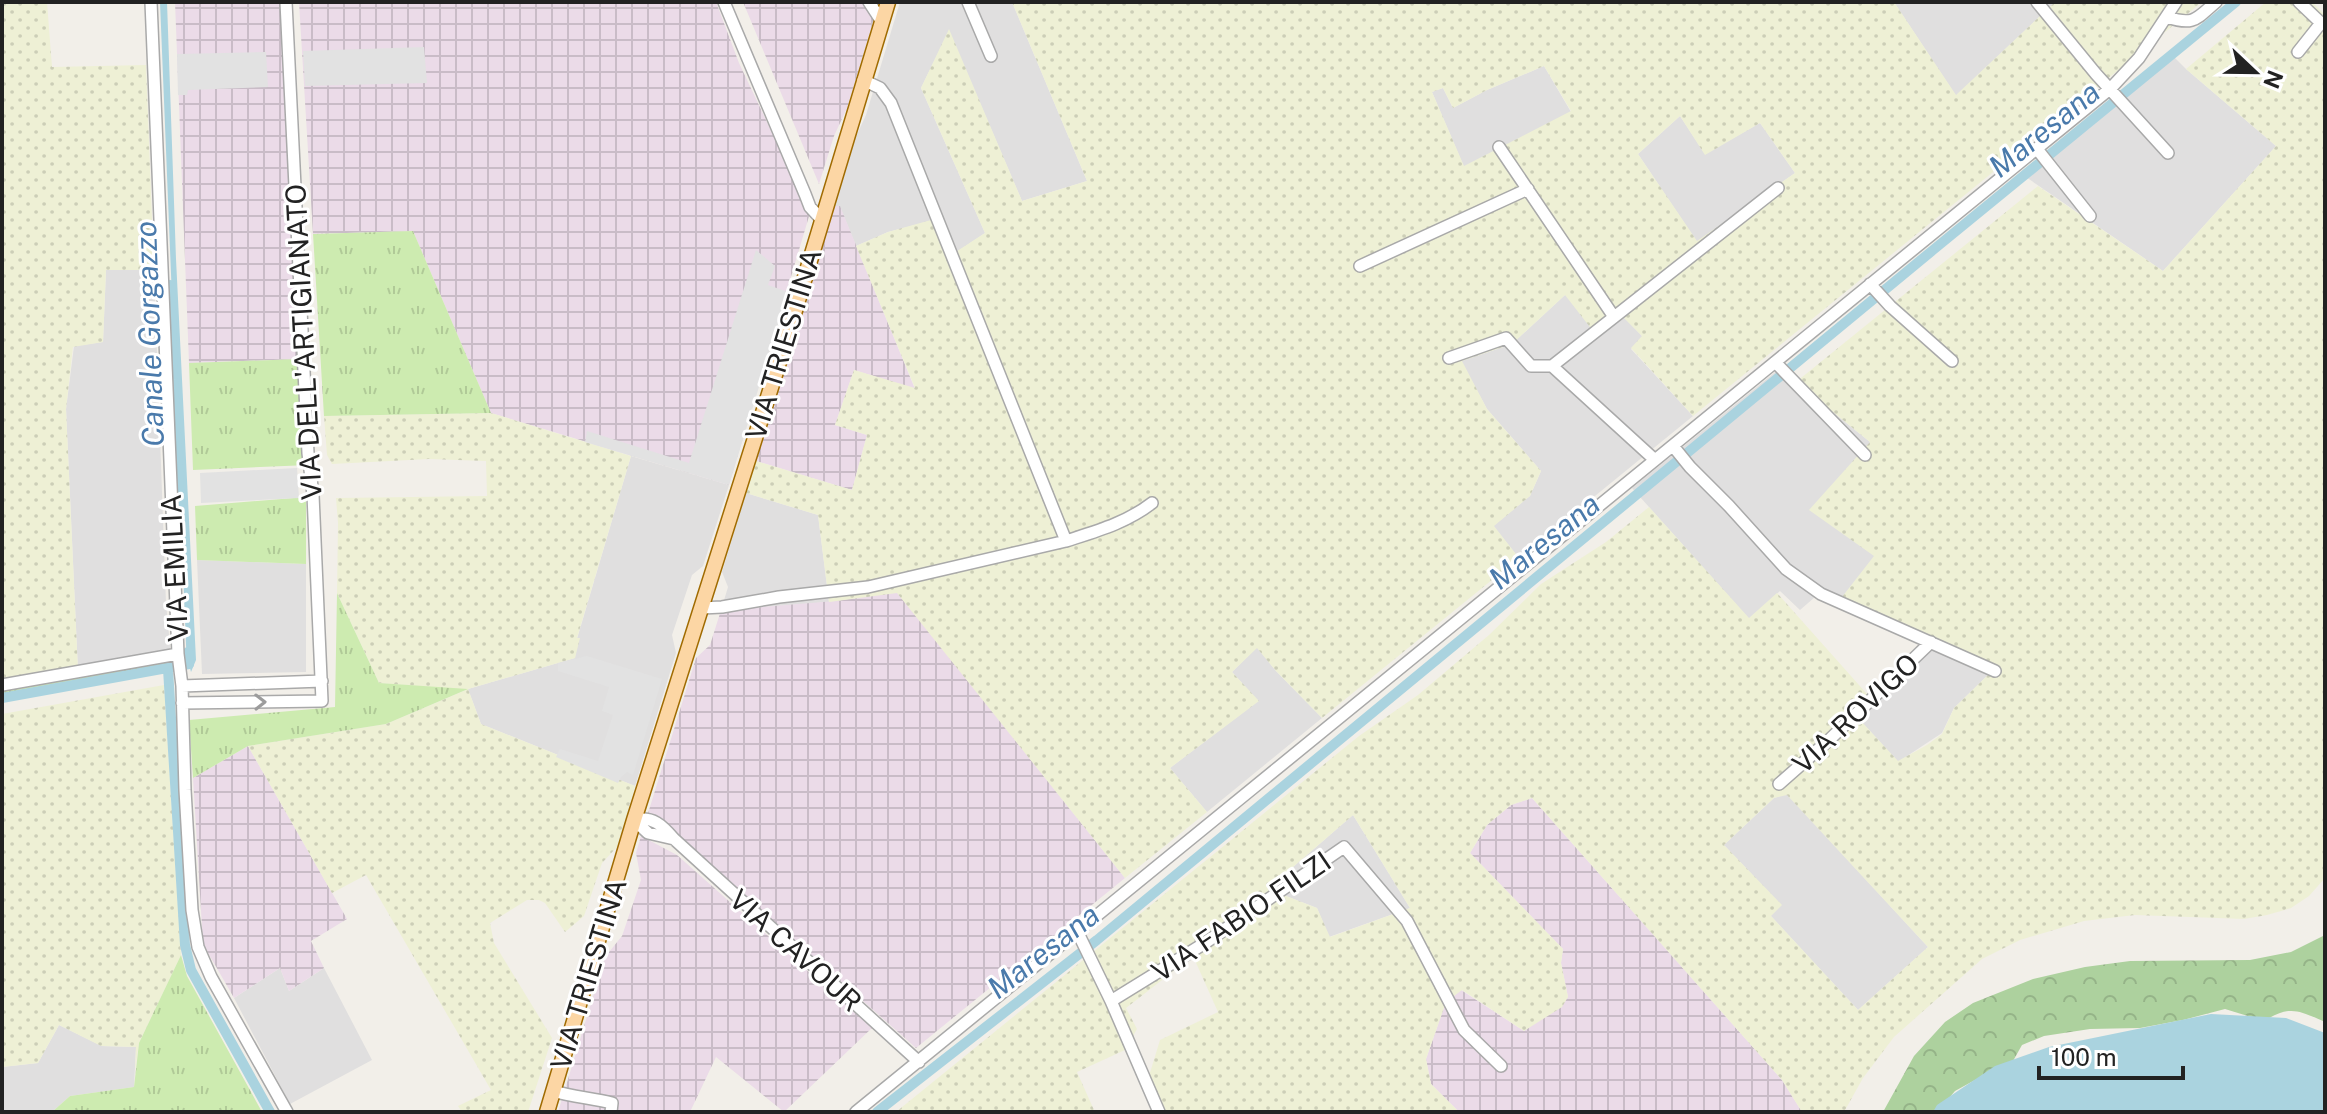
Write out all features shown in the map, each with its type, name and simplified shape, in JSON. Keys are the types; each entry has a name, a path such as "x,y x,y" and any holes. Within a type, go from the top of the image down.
{"main road":[{"name":"VIA TRIESTINA","path":"547,1112 634,820 888,2"}],"street":[{"name":"VIA EMILIA","path":"151,2 192,910 198,947 211,977 287,1112"},
{"name":"VIA DELL'ARTIGIANATO","path":"286,2 322,681"},
{"path":"724,2 810,207 822,220"},
{"path":"869,2 882,22"},
{"path":"968,2 991,56"},
{"path":"2037,2 2096,74 2168,153"},
{"path":"856,1112 1079,934 1655,460 1674,448 2113,90 2139,58 2176,2"},
{"path":"2167,17 2183,23 2192,22 2216,2"},
{"path":"2298,52 2321,23 2299,2"},
{"path":"863,80 880,88 891,103 1066,541"},
{"path":"1499,147 1614,317"},
{"path":"2038,151 2090,216"},
{"path":"1449,358 1506,338 1531,366 1552,366 1778,188"},
{"path":"1360,266 1528,189"},
{"path":"1872,286 1952,361"},
{"path":"1776,364 1865,455"},
{"path":"1552,366 1655,460"},
{"name":"VIA ROVIGO","path":"1674,448 1786,569 1821,594 1995,671"},
{"path":"702,608 868,587 1066,541 1136,516 1152,503"},
{"name":"VIA ROVIGO","path":"1779,784 1931,642"},
{"path":"2,685 179,663"},
{"path":"182,686 322,681 322,701 182,703"},
{"name":"VIA CAVOUR","path":"634,820 648,833 674,839 919,1062"},
{"name":"VIA FABIO FILZI","path":"1111,1001 1205,943 1344,847 1407,921 1464,1030 1501,1066"},
{"path":"1079,934 1159,1112"},
{"path":"553,1091 612,1103 611,1112"}],"shaded area":[{"path":"175,2 280,2 299,359 189,363"},
{"path":"299,2 716,2 739,63 810,213 729,485 491,413 413,231 313,234"},
{"path":"743,2 879,2 847,108 834,136 819,184"},
{"path":"900,2 1012,2 1087,181 1022,201 949,31 921,88 985,233 951,256 931,221 888,232 856,246 840,207 834,206 853,143 866,115"},
{"path":"1894,2 2055,2 1956,96"},
{"path":"424,47 427,83 305,86 303,51"},
{"path":"266,52 268,87 188,90 187,95 178,95 177,54"},
{"path":"2169,52 2276,146 2163,271 2020,173"},
{"path":"1544,66 1571,112 1464,167 1432,92 1443,88 1453,108"},
{"path":"1680,116 1705,154 1760,123 1795,173 1697,242 1638,154"},
{"path":"834,206 840,206 915,389 854,370 835,425 867,435 852,490 756,461"},
{"path":"756,250 775,266 768,285 788,292 729,485 585,442 587,431 689,463"},
{"path":"106,270 154,270 166,603 171,656 78,671 66,409 74,346 103,342"},
{"path":"1565,295 1617,310 1643,337 1631,349 1693,416 1519,558 1493,526 1530,496 1541,471 1487,409 1461,361 1512,344"},
{"path":"1779,369 1870,442 1875,556 1842,598 1815,597 1800,610 1780,591 1749,619 1632,488"},
{"path":"631,456 729,485 703,566 692,575 672,635 676,653 635,786 481,724 468,689 575,658 577,639"},
{"path":"297,468 299,498 201,503 200,473"},
{"path":"746,493 818,515 829,602 722,607 728,587 722,572"},
{"path":"197,560 306,564 306,672 202,674"},
{"path":"897,592 1125,878 916,1048 686,844 645,823 696,658 710,645 722,607 751,608 835,601"},
{"path":"1257,647 1322,718 1207,812 1170,768 1258,701 1232,672"},
{"path":"1933,648 1990,673 1954,708 1942,733 1898,762 1859,719"},
{"path":"587,656 662,679 633,775 627,772 618,783 556,757 560,749 598,761 613,715 602,711 609,687 558,671 558,663"},
{"path":"248,746 347,919 311,941 324,968 289,991 280,968 234,998 203,944 193,778"},
{"path":"1787,794 1928,947 1858,1010 1770,915 1781,905 1724,845 1774,798"},
{"path":"1532,798 1782,1080 1802,1112 1459,1112 1431,1084 1426,1059 1446,1002 1461,990 1524,1031 1568,997 1561,963 1563,949 1470,853 1487,825 1511,805"},
{"path":"1353,815 1410,908 1329,937 1317,908 1286,896 1278,880"},
{"path":"641,836 677,855 872,1028 784,1112 716,1057 690,1112 558,1112 605,957 622,936 641,880 636,853"},
{"path":"280,968 289,991 324,968 372,1060 290,1104 234,998"},
{"path":"59,1025 102,1046 136,1047 134,1087 70,1096 52,1112 2,1112 2,1067 38,1063"}],"green space":[{"path":"2,2 47,2 52,67 146,65 154,270 106,270 103,342 73,347 66,409 78,671 2,685"},
{"path":"1012,2 1894,2 1956,95 2055,2 2202,2 1693,416 1631,348 1642,336 1617,311 1593,331 1565,295 1512,344 1462,361 1487,409 1541,471 1530,496 1494,526 1519,558 1322,718 1257,648 1232,672 1259,701 1170,768 1207,812 1125,878 897,593 829,602 818,515 746,493 756,461 852,490 867,435 835,425 854,370 915,388 856,246 888,232 931,220 951,255 985,233 921,88 949,29 1022,201 1087,181","holes":["1544,66 1571,111 1464,166 1432,92 1443,88 1453,108","1680,116 1705,155 1760,123 1795,173 1697,241 1638,154"]},
{"path":"2266,2 2312,2 2325,15 2325,878 2309,896 2291,908 2244,919 2135,915 2084,921 2020,940 1982,959 1894,1037 1863,1078 1844,1112 1802,1112 1782,1080 1532,798 1511,805 1487,825 1470,853 1563,949 1561,963 1568,997 1562,1007 1524,1031 1462,990 1446,1002 1426,1059 1431,1084 1459,1112 1156,1112 1145,1089 1160,1040 1218,1012 1193,956 1126,1008 1137,1029 1125,1050 1077,1072 1094,1110 896,1112 1359,736 1418,695 1489,635 1541,584 1606,542 1649,507 1749,618 1777,593 1875,703 1859,719 1898,761 1942,734 1954,708 1990,673 1837,597 1842,597 1874,556 1809,510 1870,442 1796,382 2038,186 2163,271 2276,146 2186,69","holes":["1787,795 1928,947 1858,1010 1771,916 1782,905 1724,845 1774,798","1353,815 1410,908 1330,937 1317,908 1286,896 1278,880"]},
{"path":"413,231 491,413 324,416 313,234"},
{"path":"299,359 309,465 193,470 189,363"},
{"path":"491,413 631,456 577,638 580,638 575,658 468,689 481,724 635,786 617,847 602,863 584,916 565,932 545,903 527,900 490,923 494,943 552,1038 528,1112 462,1112 458,1106 491,1090 366,875 332,893 248,746 386,724 466,690 379,683 337,593 336,498 487,496 486,461 429,459 332,464 327,455 324,416"},
{"path":"306,497 306,564 197,560 195,506"},
{"path":"337,593 379,683 468,689 386,724 248,746 193,778 189,720 335,707"},
{"path":"179,660 180,663 2,695 2,689"},
{"path":"164,685 181,955 139,1043 135,1072 136,1047 101,1046 59,1025 38,1063 2,1067 2,714"},
{"path":"2325,935 2325,1022 2294,1011 2264,1021 2225,1009 2140,1028 2090,1029 2044,1036 2022,1045 2013,1061 1997,1073 1955,1091 1937,1112 1883,1112 1914,1056 1945,1022 1973,1003 2033,979 2085,967 2130,961 2250,960 2291,952"},
{"path":"181,955 187,976 262,1112 52,1112 70,1096 134,1087 139,1043"}],"water":[{"path":"160,2 167,2 196,660 191,672 190,668 187,669"},
{"path":"2211,1014 2286,1018 2325,1033 2325,1112 1933,1112 1937,1105 1995,1066 2049,1047"}],"waterway":[{"name":"Maresana","path":"877,1112 1097,940 2236,2"},
{"name":"Canale Gorgazzo","path":"170,285 182,540"},
{"path":"2,698 189,664 188,652"},
{"path":"168,669 185,945 191,970 270,1112"}]}
